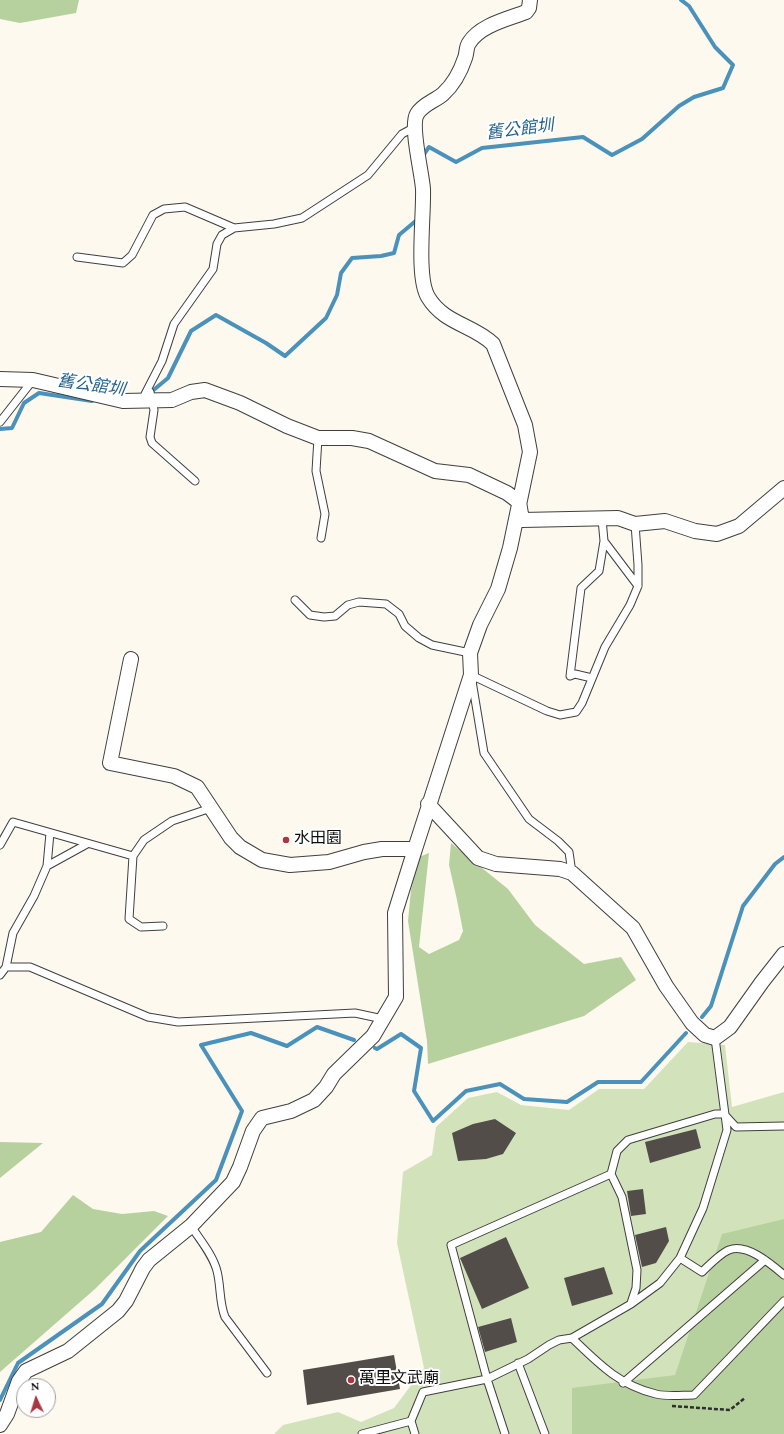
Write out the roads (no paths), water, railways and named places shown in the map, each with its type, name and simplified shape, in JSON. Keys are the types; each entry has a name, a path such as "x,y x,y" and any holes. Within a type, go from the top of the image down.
{"street":[{"path":"0,1425 7,1414 19,1381 26,1371 68,1352 118,1311 126,1301 143,1268 150,1260 191,1226 233,1182 253,1131 262,1118 291,1111 314,1100 334,1074 373,1036 396,998 395,913 428,804 471,675 470,653 480,625 498,589 510,548 530,452 526,432 493,344 484,334 462,326 438,310 427,296 423,282 422,263 423,188 414,127 417,114 428,103 443,94 458,73 465,58 468,44 481,31 526,12 529,8 530,0"},
{"path":"0,379 33,380 123,401 172,400 191,392 205,390 240,403 287,426 318,438 352,438 369,441 436,471 469,474 507,493 519,502 522,520 618,518 635,524 665,521 695,531 717,534 738,526 784,488"},
{"path":"131,659 110,763 174,776 198,786 231,838 240,847 262,860 290,865 329,862 364,852 382,849 415,849"},
{"path":"428,804 478,858 496,864 560,869 572,873 633,928 666,986 692,1023 705,1036 715,1038 730,1027 758,987 784,954"}],"lane":[{"path":"195,482 152,443 150,437 154,410 150,392 145,394 162,362 174,324 213,269 217,244 222,235 234,228 274,224 302,218 368,175 402,134 414,127"},
{"path":"77,257 123,263 132,255 152,215 164,209 185,207 234,228"},
{"path":"0,422 33,380"},
{"path":"318,438 316,471 325,514 321,538"},
{"path":"592,678 575,674 570,676 571,659 580,588 599,571 604,541 602,518"},
{"path":"471,675 546,711 560,715 576,712 582,703 605,647 630,605 638,586 635,524"},
{"path":"604,541 638,586"},
{"path":"295,600 310,615 324,617 335,616 348,605 359,602 386,604 399,614 405,626 419,638 432,645 470,653"},
{"path":"471,675 484,753 528,819 558,841 569,852 572,873"},
{"path":"163,926 141,927 129,919 134,856 144,840 172,821 211,808"},
{"path":"0,845 13,822 134,856"},
{"path":"0,975 6,967 13,933 34,896 46,866 50,832"},
{"path":"46,866 87,844"},
{"path":"6,967 30,967 148,1016 178,1022 356,1013 383,1019"},
{"path":"415,1434 411,1421 423,1392 487,1379 559,1340 572,1338 630,1304 660,1283 680,1258 703,1208 727,1130 715,1038"},
{"path":"630,1304 636,1288 637,1270 622,1197 611,1174 617,1151 628,1140 715,1114 724,1114 736,1127 784,1126"},
{"path":"505,1434 487,1379 451,1245 611,1174"},
{"path":"191,1226 215,1264 218,1273 222,1310 225,1317 267,1373"},
{"path":"680,1258 702,1272 729,1250 748,1250 765,1260 784,1275"},
{"path":"623,1383 765,1260"},
{"path":"572,1338 597,1362 623,1383 658,1395 694,1395 784,1301"},
{"path":"518,1363 545,1434"},
{"path":"362,1434 411,1421"}],"waterway":[{"name":"舊公館圳","path":"422,157 429,147 456,162 482,148 583,137 612,155 642,139 679,106 694,97 723,88 733,65 715,47 689,6 681,0"},
{"name":"舊公館圳","path":"150,393 168,378 191,331 216,315 266,343 285,356 326,318 337,295 341,273 352,258 381,256 394,253 399,235 418,219"},
{"name":"舊公館圳","path":"0,429 12,428 24,403 39,393 92,401"},
{"path":"702,1017 711,1006 743,906 775,864 784,857"},
{"path":"0,1400 18,1363 102,1304 140,1251 216,1180 242,1111 201,1045 251,1033 287,1046 317,1027 354,1040"},
{"path":"375,1048 377,1049 401,1034 421,1048 414,1091 433,1121 466,1091 500,1084 524,1099 567,1102 598,1082 641,1082 686,1033"}],"place":[{"name":"水田園","path":"286,840"},
{"name":"萬里文武廟","path":"351,1380"}]}
